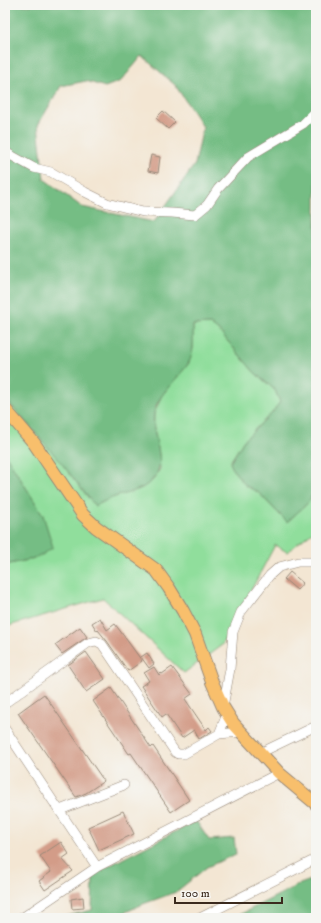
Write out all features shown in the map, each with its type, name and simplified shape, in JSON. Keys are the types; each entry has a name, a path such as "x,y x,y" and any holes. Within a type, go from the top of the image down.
{"main road":[{"path":"5,409 34,443 83,515 96,527 156,570 169,588 195,634 212,682 233,723 279,773 316,804"}],"lane":[{"path":"5,152 34,168 51,172 107,203 142,212 195,215 207,205 218,189 248,157 303,124 316,111"},
{"path":"219,734 225,710 233,632 241,612 270,575 279,567 298,562 316,562"},
{"path":"5,703 88,643 96,641 102,644 175,752 178,754 184,754 219,734 241,732"},
{"path":"260,753 316,726"},
{"path":"5,729 97,867"},
{"path":"22,918 97,867 279,773"},
{"path":"60,810 124,784"},
{"path":"200,918 316,859"}],"green space":[{"path":"5,5 316,5 316,485 309,502 287,522 258,492 246,486 234,471 230,463 244,440 272,413 280,402 275,390 254,372 220,332 210,324 193,325 193,345 190,360 184,370 163,394 156,407 153,422 158,448 159,464 153,479 145,486 95,506 59,460 5,398","holes":["142,56 175,85 203,127 195,164 154,222 82,207 44,179 38,125 61,86 86,81 105,87 121,81"]},
{"path":"210,324 220,332 254,372 275,390 280,402 272,413 244,440 230,462 234,471 246,486 258,492 287,522 309,502 316,485 316,529 287,552 275,545 222,645 184,673 103,598 5,627 5,565 42,555 43,515 5,454 5,398 59,460 95,506 111,498 142,488 153,480 160,469 154,427 154,414 162,395 189,363 193,348 193,325"},
{"path":"5,454 43,515 53,547 42,555 5,565"},
{"path":"196,821 209,840 234,838 236,854 207,867 176,892 143,904 113,918 59,918 92,910 93,874"},
{"path":"316,878 316,918 233,918 300,884"}],"building":[{"path":"163,111 175,122 168,129 156,118"},
{"path":"151,155 160,157 158,173 148,171"},
{"path":"290,572 303,583 297,590 284,579"},
{"path":"100,618 107,630 115,624 142,661 128,671 92,623"},
{"path":"80,627 87,637 62,654 55,645"},
{"path":"86,652 105,679 86,692 68,665"},
{"path":"147,653 154,664 149,668 141,657"},
{"path":"154,667 159,675 172,667 192,694 185,699 206,730 209,727 212,731 199,739 194,730 182,738 166,714 162,717 141,686 149,681 144,673"},
{"path":"111,688 151,748 153,746 189,800 171,812 93,701"},
{"path":"44,694 104,781 86,793 76,797 18,713"},
{"path":"123,811 134,834 99,850 88,827"},
{"path":"61,842 69,854 62,859 73,871 45,890 39,881 51,872 40,856"},
{"path":"83,897 84,908 72,909 71,899"}]}
